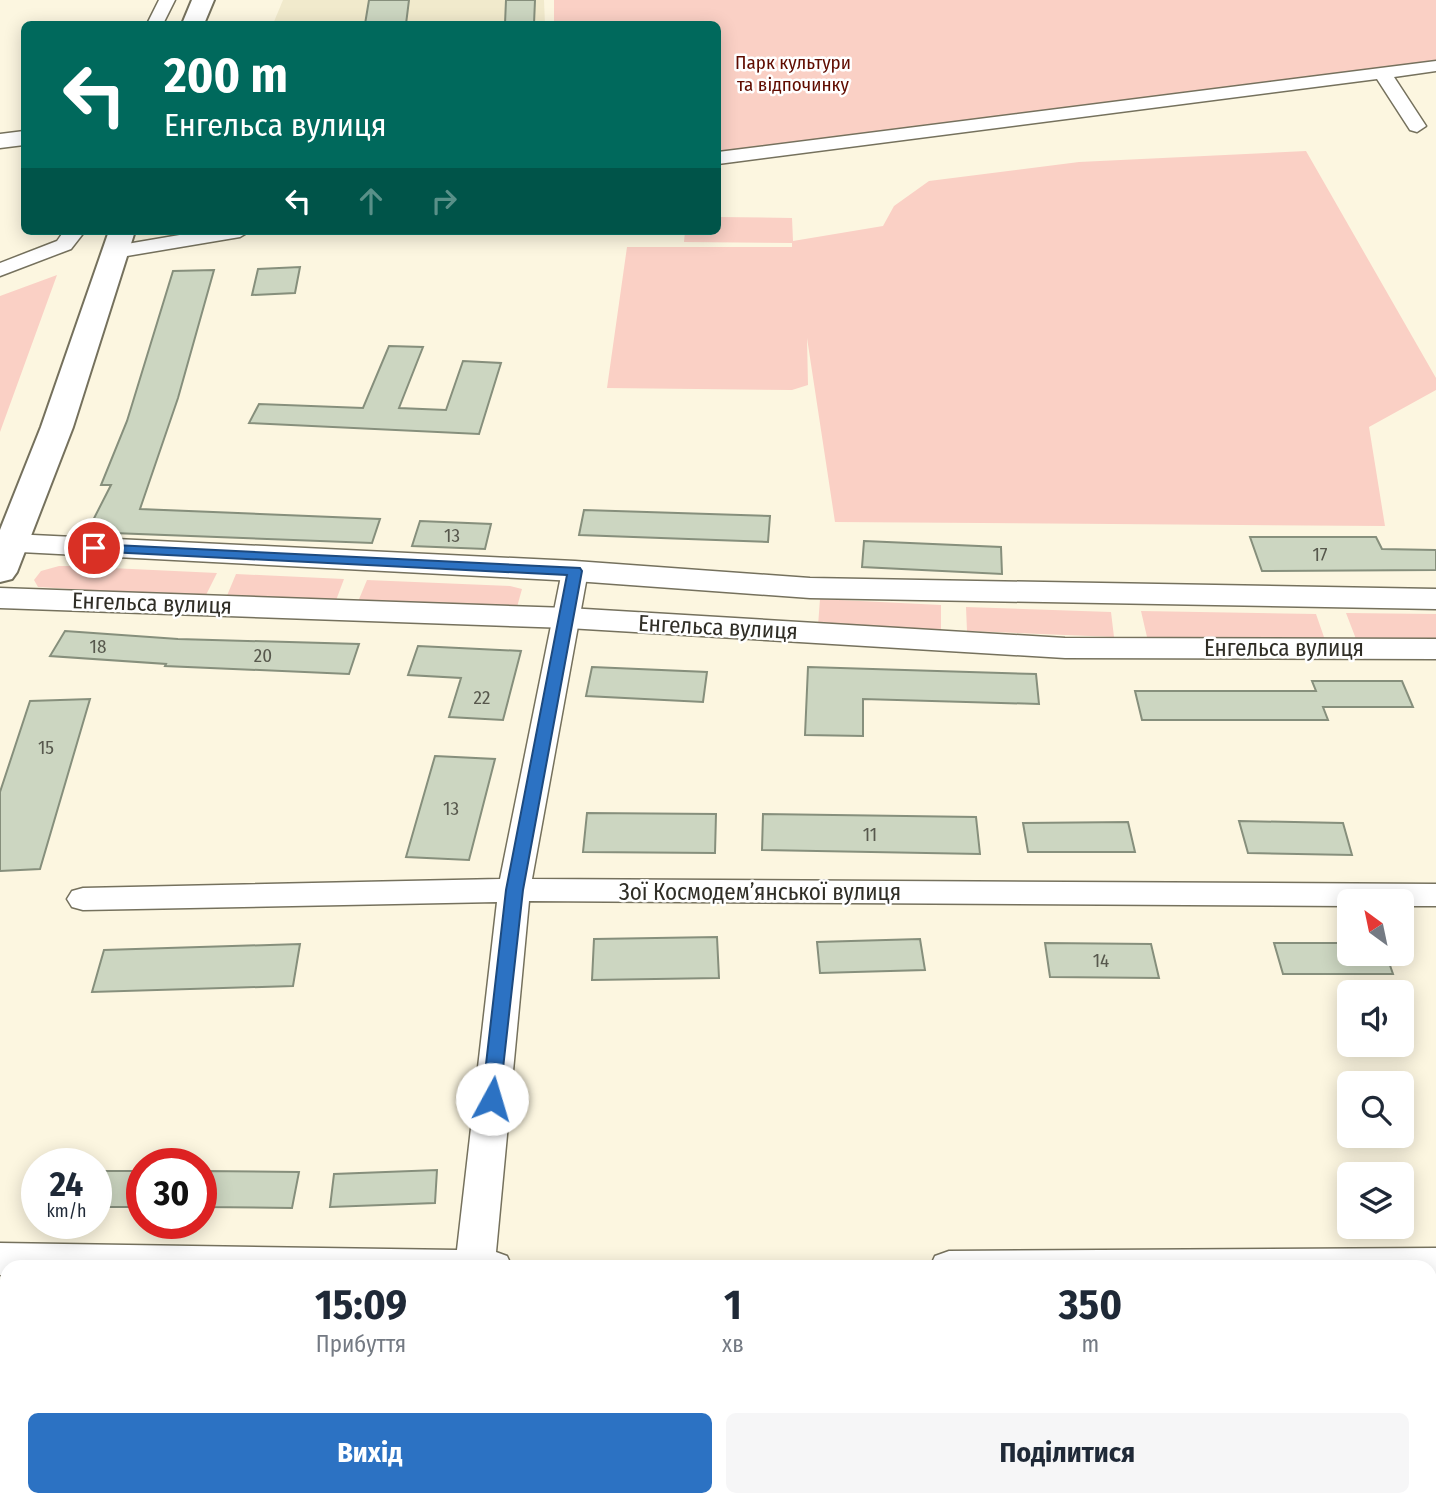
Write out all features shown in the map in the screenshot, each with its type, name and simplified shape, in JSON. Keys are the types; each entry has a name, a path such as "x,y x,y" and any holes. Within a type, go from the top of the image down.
{"main road":[{"path":"194,21 203,0"},
{"path":"6,558 57,426 118,242"}],"street":[{"path":"156,21 167,0"},
{"path":"721,158 1436,66"},
{"path":"1381,73 1398,93 1417,126"},
{"path":"0,141 21,138"},
{"path":"0,270 64,245 72,235"},
{"path":"118,242 196,235"},
{"name":"Енгельса вулиця","path":"6,558 575,571 810,588 1436,599"},
{"path":"476,1260 514,890 575,571"},
{"name":"Енгельса вулиця","path":"0,598 568,618 1065,648 1436,649"},
{"name":"Зої Космодем’янської вулиця","path":"83,899 514,890 1436,895"},
{"path":"0,1259 68,1260"}],"shaded area":[{"path":"283,0 544,0 545,21 274,21"}],"green space":[{"name":"Парк культури та відпочинку","path":"554,0 1436,0 1436,60 1082,110 721,156 721,21 554,21"},
{"path":"1306,151 1436,378 1436,390 1369,427 1385,526 835,522 807,338 808,385 792,390 607,388 627,247 792,247 792,243 684,242 685,235 721,235 721,217 792,218 793,241 883,226 894,206 929,181 1079,162"},
{"path":"57,275 0,432 0,296"},
{"path":"59,566 217,573 205,597 38,587 34,580 41,571"},
{"path":"236,574 344,579 335,603 226,598"},
{"path":"367,580 510,586 522,589 517,607 357,604"},
{"path":"820,599 941,605 941,632 818,626"},
{"path":"966,607 1111,612 1114,637 967,631"},
{"path":"1141,611 1316,614 1325,640 1147,637"},
{"path":"1346,613 1436,614 1436,639 1356,639"}],"building":[{"path":"369,0 409,0 406,21 366,21"},
{"path":"506,0 535,0 534,21 505,21"},
{"path":"300,267 295,293 252,295 258,269"},
{"path":"214,270 178,398 140,509 380,519 372,543 87,532 111,485 101,485 127,421 173,271"},
{"path":"389,346 423,347 399,408 446,410 463,361 501,363 479,434 249,423 259,404 363,408"},
{"path":"584,510 770,516 768,542 579,535"},
{"path":"420,521 491,524 485,549 412,546"},
{"path":"1250,537 1376,537 1382,549 1436,550 1436,570 1262,571"},
{"path":"864,541 1001,547 1002,574 862,567"},
{"path":"65,631 178,639 359,644 349,674 165,666 166,664 50,656"},
{"path":"418,646 521,651 503,720 449,717 461,678 408,675"},
{"path":"592,667 707,672 703,702 586,696"},
{"path":"808,667 1036,674 1039,704 863,699 863,736 805,735"},
{"path":"1312,681 1402,681 1413,707 1323,707 1328,720 1142,720 1135,691 1316,691"},
{"path":"90,699 40,869 0,871 0,792 30,701"},
{"path":"435,756 495,759 469,860 406,857"},
{"path":"587,813 716,814 715,853 583,852"},
{"path":"763,814 976,817 980,854 762,850"},
{"path":"1239,821 1343,823 1352,855 1248,853"},
{"path":"1128,822 1135,852 1028,852 1023,823"},
{"path":"717,937 719,978 592,980 594,939"},
{"path":"920,939 925,970 820,973 817,942"},
{"path":"1045,943 1151,944 1159,978 1050,977"},
{"path":"1274,943 1337,943 1337,966 1390,966 1393,974 1283,974"},
{"path":"300,944 293,986 92,992 104,950"},
{"path":"437,1170 435,1203 330,1207 334,1174"},
{"path":"112,1171 126,1171 126,1207 112,1207"},
{"path":"217,1171 299,1172 292,1208 217,1207"}],"route":[{"path":"94,548 575,571 514,890 492,1099"}]}
